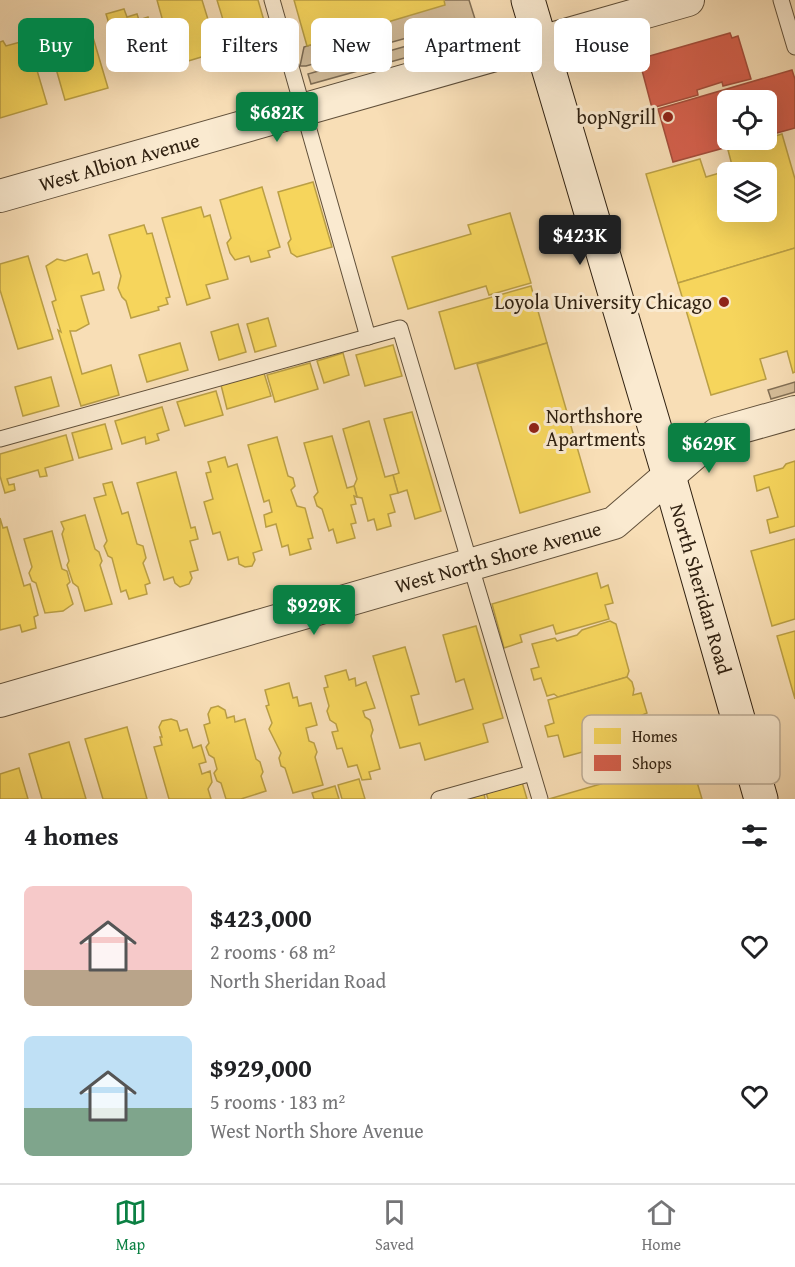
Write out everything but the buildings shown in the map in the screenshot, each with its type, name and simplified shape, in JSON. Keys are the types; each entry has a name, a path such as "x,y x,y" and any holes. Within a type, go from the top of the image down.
{"main road":[{"name":"North Sheridan Road","path":"528,0 533,18"},
{"name":"North Sheridan Road","path":"542,46 738,715"},
{"name":"North Sheridan Road","path":"758,784 762,799"}],"street":[{"name":"West Albion Avenue","path":"542,43 688,0"},
{"name":"West Albion Avenue","path":"0,196 438,72"},
{"name":"West North Shore Avenue","path":"0,701 614,523 717,434 795,412"}],"lane":[{"path":"272,0 368,337"},
{"path":"781,0 795,47"},
{"path":"0,439 400,328 540,799"},
{"path":"439,799 532,773"}],"shaded area":[{"path":"444,0 469,0 475,18 404,18 404,39 392,42 390,18"},
{"path":"311,45 311,65 300,66 304,47"},
{"path":"404,47 404,58 392,61 392,50"},
{"path":"315,72 354,72 311,84 308,74"},
{"path":"795,382 795,392 771,399 768,390"}],"place":[{"name":"bopNgrill","path":"668,117"},
{"name":"Loyola University Chicago","path":"724,302"},
{"name":"Northshore Apartments","path":"534,428"}]}
